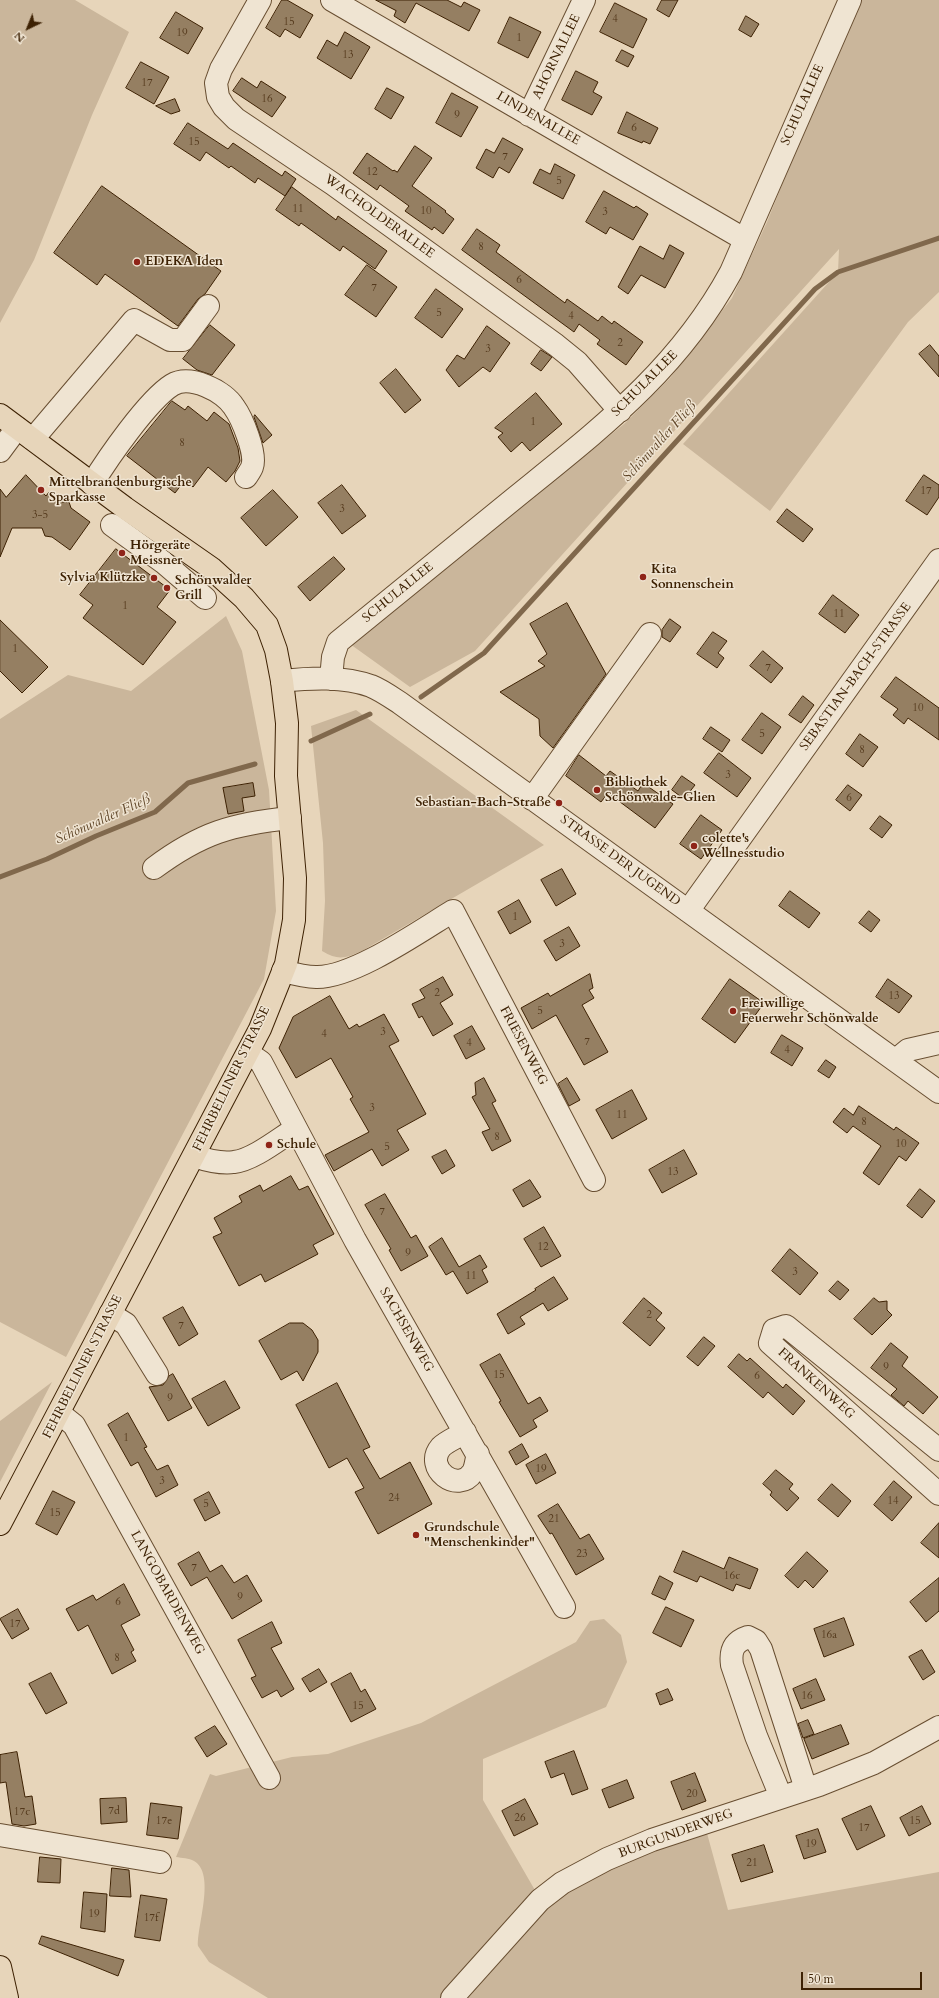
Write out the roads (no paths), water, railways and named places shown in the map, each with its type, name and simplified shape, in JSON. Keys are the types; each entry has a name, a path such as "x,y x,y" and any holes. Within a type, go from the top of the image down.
{"main road":[{"name":"FEHRBELLINER STRASSE","path":"0,415 92,484 211,568 244,598 267,625 276,650 282,681 287,723 286,776 295,878 294,920 283,971 248,1053 0,1524"},
{"path":"0,1967 7,1998"}],"street":[{"name":"WACHOLDERALLEE","path":"260,0 221,69 216,82 218,97 224,107 236,119 333,184 556,345 577,362 620,411"},
{"name":"LINDENALLEE","path":"332,0 744,239"},
{"name":"AHORNALLEE","path":"530,115 584,0"},
{"name":"SCHULALLEE","path":"332,679 333,657 338,642 620,411 679,350 714,302 731,272 744,239 850,0"},
{"path":"0,451 25,433 134,320 170,340 183,340 208,306"},
{"path":"92,484 141,416 160,395 173,384 188,381 222,394 234,406 250,443 253,455 253,466 246,477"},
{"path":"112,525 163,562 205,598"},
{"name":"SEBASTIAN-BACH-STRASSE","path":"688,911 939,560"},
{"path":"532,798 650,634"},
{"name":"STRASSE DER JUGEND","path":"282,681 332,679 358,683 372,687 400,703 939,1092"},
{"path":"154,868 176,852 208,834 242,824 290,818"},
{"name":"FRIESENWEG","path":"283,971 316,977 336,975 386,952 453,911 594,1180"},
{"path":"896,1060 908,1050 939,1043"},
{"name":"SACHSENWEG","path":"248,1053 261,1062 295,1129 396,1312 564,1607"},
{"path":"194,1156 208,1161 235,1162 251,1156 295,1129"},
{"path":"110,1314 126,1324 157,1374"},
{"name":"FRANKENWEG","path":"939,1450 786,1326 774,1330 770,1342 939,1494"},
{"name":"LANGOBARDENWEG","path":"59,1413 74,1425 269,1778"},
{"path":"465,1432 441,1447 436,1460 440,1472 451,1480 464,1480 474,1471 478,1454"},
{"path":"781,1797 756,1736 734,1672 731,1654 734,1646 740,1640 748,1637 756,1641 760,1649 806,1789"},
{"name":"BURGUNDERWEG","path":"452,1998 540,1900 562,1883 607,1859 652,1840 806,1789 874,1763 939,1727"},
{"path":"0,1835 160,1862"}],"waterway":[{"name":"Schönwalder Fließ","path":"421,697 484,653 815,289 838,272 939,238"},
{"name":"Schönwalder Fließ","path":"311,741 370,714"},
{"name":"Schönwalder Fließ","path":"0,877 47,859 96,836 155,812 188,783 255,764"}],"place":[{"name":"EDEKA Iden","path":"137,262"},
{"name":"Mittelbrandenburgische Sparkasse","path":"41,490"},
{"name":"Hörgeräte Meissner","path":"122,553"},
{"name":"Kita Sonnenschein","path":"643,577"},
{"name":"Sylvia Klützke","path":"154,578"},
{"name":"Schönwalder Grill","path":"167,588"},
{"name":"Bibliothek Schönwalde-Glien","path":"597,790"},
{"name":"Sebastian-Bach-Straße","path":"559,803"},
{"name":"colette's Wellnesstudio","path":"694,846"},
{"name":"Freiwillige Feuerwehr Schönwalde","path":"733,1011"},
{"name":"Schule","path":"269,1145"},
{"name":"Grundschule \"Menschenkinder\"","path":"416,1535"}]}
